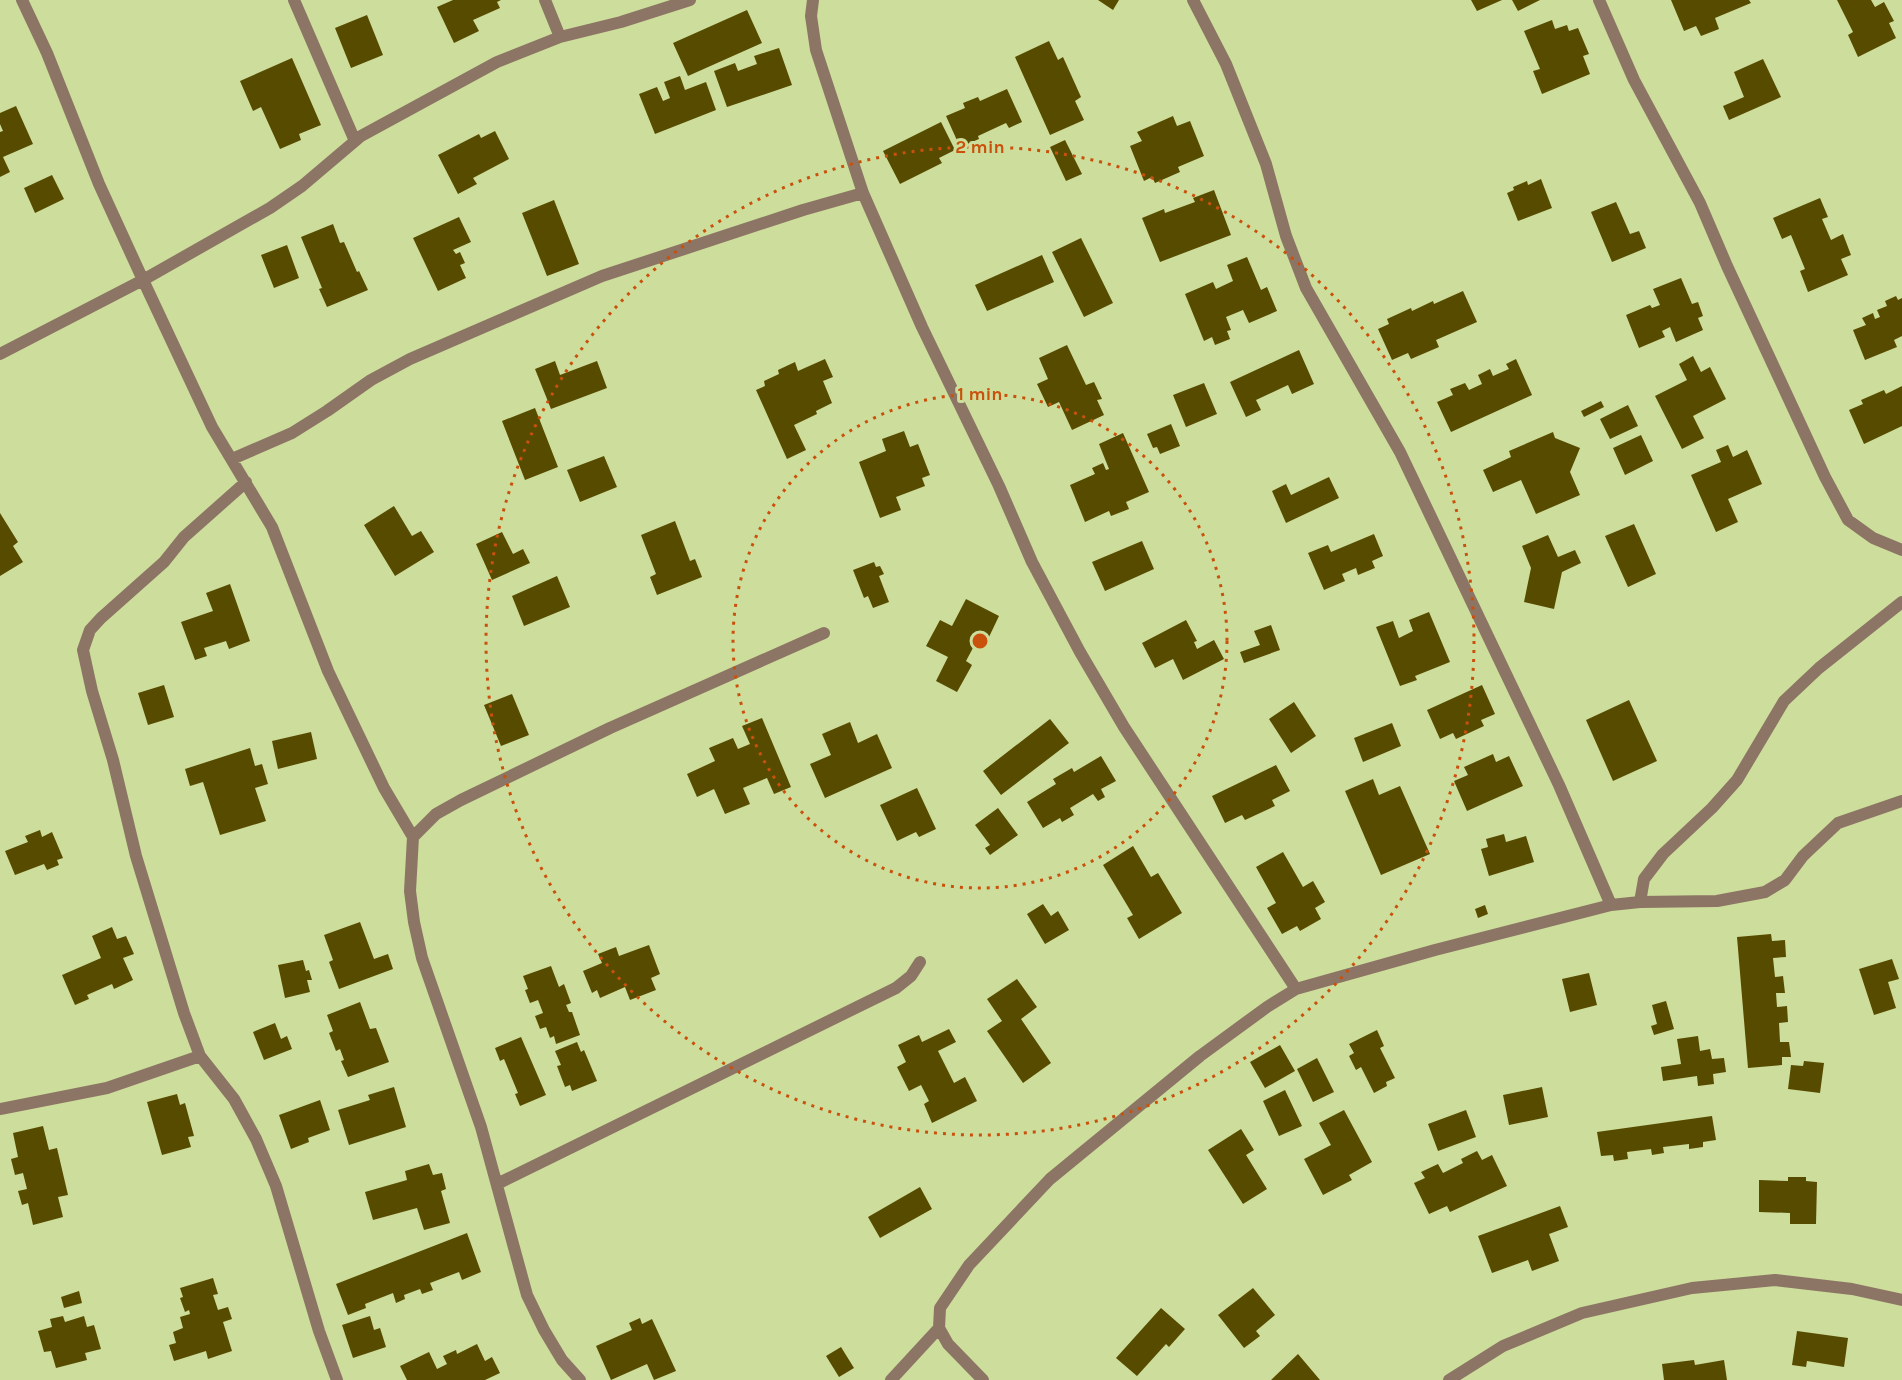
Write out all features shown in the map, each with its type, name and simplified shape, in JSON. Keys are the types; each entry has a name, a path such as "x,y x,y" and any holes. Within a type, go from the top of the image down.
{"street":[{"path":"22,0 99,184 143,280 212,427 272,527 328,671 384,788 413,837 410,891 422,958 480,1127 527,1295 562,1360 580,1380"},
{"path":"294,0 355,141"},
{"path":"545,0 560,37"},
{"path":"0,354 143,280 270,208 302,186 355,141 393,117 497,62 560,37 621,22 690,0"},
{"path":"813,0 811,16 816,50 863,193 922,327 999,486 1032,562 1080,652 1124,727 1296,989"},
{"path":"1193,0 1226,64 1266,164 1286,236 1306,288 1401,452 1559,785 1611,905"},
{"path":"1599,0 1634,80 1700,203 1727,267 1848,520 1873,538 1902,550"},
{"path":"232,459 292,433 371,380 410,359 602,276 803,210 863,193"},
{"path":"246,482 184,537 164,562 101,618 90,630 83,650 136,856 184,1013 200,1056 234,1099 256,1139 276,1186 319,1330 337,1380"},
{"path":"1640,902 1644,879 1663,854 1713,808 1737,780 1784,701 1819,668 1902,602"},
{"path":"413,837 436,814 461,800 610,728 824,633"},
{"path":"983,1380 948,1344 939,1328 940,1308 969,1265 1050,1179 1200,1056 1267,1007 1296,989 1611,905 1640,902 1717,901 1766,892 1785,880 1803,856 1838,823 1902,801"},
{"path":"497,1184 896,988 911,976 920,962"},
{"path":"0,1109 107,1088 200,1056"},
{"path":"1449,1380 1503,1346 1582,1313 1692,1288 1775,1280 1852,1289 1902,1300"},
{"path":"891,1380 939,1328"}],"building":[{"path":"453,0 501,0 497,2 500,8 473,20 479,31 454,43 437,7"},
{"path":"1098,0 1119,0 1113,10"},
{"path":"1471,0 1502,0 1477,11"},
{"path":"1512,0 1540,0 1518,11"},
{"path":"1671,0 1749,0 1751,3 1715,18 1719,29 1701,36 1696,26 1684,31"},
{"path":"1837,0 1871,0 1875,7 1884,2 1894,21 1889,23 1896,38 1858,57 1848,35 1853,32"},
{"path":"747,10 762,43 688,76 673,43"},
{"path":"367,15 383,55 351,68 335,28"},
{"path":"1552,20 1555,29 1567,25 1569,31 1578,28 1589,54 1583,56 1590,74 1542,94 1533,71 1540,69 1524,31"},
{"path":"1049,41 1058,60 1063,57 1081,97 1075,101 1084,120 1050,135 1015,57"},
{"path":"779,48 792,85 727,107 714,71 735,63 738,71 757,64 754,56"},
{"path":"292,58 321,125 299,134 301,140 280,149 261,107 253,111 240,81"},
{"path":"1763,59 1781,97 1729,120 1723,106 1744,97 1734,72"},
{"path":"680,76 685,90 706,82 716,110 655,134 639,94 657,87 663,101 670,98 664,82"},
{"path":"1007,89 1022,122 1009,128 1006,123 960,147 946,116 965,108 963,103 978,97 980,101"},
{"path":"16,106 33,144 3,157 10,172 0,177 0,132 3,131 0,124 0,113"},
{"path":"1173,116 1177,126 1190,121 1204,156 1178,167 1180,172 1155,183 1152,177 1144,181 1130,146 1142,141 1137,132"},
{"path":"941,122 955,150 939,158 942,163 900,184 883,151"},
{"path":"495,131 509,159 473,178 477,184 458,194 438,155 479,134 481,138"},
{"path":"1065,140 1082,174 1066,181 1050,147"},
{"path":"52,175 64,199 35,213 24,188"},
{"path":"1541,179 1552,208 1518,221 1507,193 1514,190 1513,187 1527,181 1528,185"},
{"path":"1214,190 1231,235 1160,262 1142,218 1164,209 1165,213 1195,202 1193,198"},
{"path":"1820,198 1828,217 1822,219 1831,240 1843,234 1851,255 1841,259 1848,275 1808,292 1800,271 1805,269 1791,235 1782,239 1773,218"},
{"path":"554,200 579,264 547,276 522,213"},
{"path":"1616,202 1630,234 1639,231 1646,248 1612,262 1591,212"},
{"path":"459,217 471,242 453,250 456,254 460,252 465,263 460,265 466,278 438,291 413,238"},
{"path":"333,224 340,243 344,242 368,290 327,307 319,289 322,288 301,237"},
{"path":"1081,238 1113,303 1084,317 1052,252"},
{"path":"287,245 299,278 274,288 261,255"},
{"path":"1042,255 1054,282 987,311 975,285"},
{"path":"1247,257 1261,290 1267,287 1277,311 1249,323 1243,310 1226,317 1231,330 1227,331 1230,339 1215,345 1212,337 1204,341 1185,294 1213,282 1216,289 1233,281 1227,265"},
{"path":"1681,278 1692,304 1698,302 1703,316 1698,318 1703,330 1676,342 1670,327 1662,331 1665,337 1639,348 1626,315 1650,305 1652,308 1660,305 1653,289"},
{"path":"1463,291 1477,322 1436,340 1439,347 1411,359 1408,353 1392,360 1378,329 1389,324 1387,319 1411,308 1412,311 1433,301 1434,304"},
{"path":"1896,296 1898,300 1902,298 1902,336 1894,340 1897,347 1865,360 1853,330 1866,325 1862,318 1873,313 1875,319 1880,317 1877,310 1887,306 1885,301"},
{"path":"1067,345 1086,385 1094,382 1102,399 1097,400 1104,415 1072,430 1059,402 1048,407 1037,384 1048,379 1039,358"},
{"path":"1299,350 1314,384 1292,394 1288,385 1256,400 1261,410 1246,417 1230,382"},
{"path":"1693,356 1701,372 1710,367 1726,399 1693,416 1704,438 1682,449 1655,396 1687,380 1679,364"},
{"path":"825,359 833,377 823,381 832,403 816,411 817,414 794,425 806,450 787,459 756,390 765,386 764,381 779,374 778,370 795,362 798,371"},
{"path":"1516,359 1532,395 1451,432 1437,402 1453,395 1450,389 1465,383 1469,390 1482,384 1478,375 1490,369 1493,376 1509,369 1506,364"},
{"path":"555,361 560,375 597,361 607,388 551,409 535,369"},
{"path":"1204,383 1217,414 1186,427 1173,395"},
{"path":"1902,386 1902,426 1864,444 1849,410 1863,404 1861,400 1884,390 1886,394"},
{"path":"1601,401 1604,407 1584,417 1581,411"},
{"path":"1628,405 1638,426 1610,439 1600,419"},
{"path":"535,408 558,467 525,480 502,421"},
{"path":"1171,424 1180,446 1160,454 1157,447 1153,448 1147,434"},
{"path":"904,431 910,447 918,444 930,475 922,478 925,486 896,497 901,510 880,518 859,462 886,451 882,439"},
{"path":"1553,432 1555,438 1580,448 1570,472 1580,495 1536,514 1521,480 1493,492 1483,470 1511,457 1509,451"},
{"path":"1123,433 1149,492 1126,502 1129,509 1111,516 1109,511 1085,522 1070,485 1095,474 1092,468 1103,463 1106,470 1109,469 1099,444"},
{"path":"1641,435 1653,461 1625,475 1613,448"},
{"path":"1728,445 1733,457 1747,450 1762,484 1728,499 1738,522 1716,532 1691,475 1721,462 1716,450"},
{"path":"604,456 617,487 580,502 567,470"},
{"path":"1329,477 1339,498 1286,523 1272,491 1286,484 1291,495"},
{"path":"394,506 412,536 421,531 434,552 395,576 364,525"},
{"path":"0,513 18,542 13,546 23,562 0,576"},
{"path":"675,521 690,561 695,559 702,577 657,595 650,577 656,574 641,535"},
{"path":"1634,524 1656,574 1628,587 1605,536"},
{"path":"502,532 513,554 523,549 530,563 492,580 476,544"},
{"path":"1374,534 1383,556 1372,561 1375,568 1358,575 1356,568 1342,574 1345,581 1324,590 1308,553 1328,545 1331,552"},
{"path":"1548,535 1558,557 1575,550 1581,563 1562,572 1554,609 1524,602 1531,568 1522,546"},
{"path":"1142,541 1154,569 1105,591 1092,562"},
{"path":"874,562 876,567 880,566 884,574 879,576 889,602 873,608 868,596 864,598 853,570"},
{"path":"557,576 570,607 524,626 512,596"},
{"path":"230,584 250,641 229,649 226,641 204,648 207,656 195,660 181,622 213,611 206,593"},
{"path":"966,599 999,616 989,637 981,633 966,661 972,665 957,692 936,681 948,657 926,646 940,620 952,626"},
{"path":"1429,612 1450,662 1415,676 1417,680 1400,686 1376,627 1393,621 1399,638 1413,631 1409,620"},
{"path":"1186,620 1197,641 1194,642 1197,649 1214,640 1224,659 1183,680 1173,659 1155,668 1142,643"},
{"path":"1271,625 1280,650 1244,663 1240,652 1260,645 1254,631"},
{"path":"164,685 174,717 148,725 138,693"},
{"path":"1482,685 1495,714 1481,720 1484,726 1456,739 1453,733 1440,739 1427,710"},
{"path":"512,694 529,735 501,746 484,705"},
{"path":"1629,700 1657,761 1613,781 1586,720"},
{"path":"1294,702 1316,736 1291,753 1269,719"},
{"path":"762,718 791,787 774,794 767,778 743,788 750,804 725,814 714,789 697,797 687,774 715,761 709,748 733,738 738,749 750,744 742,726"},
{"path":"1050,719 1069,743 1001,795 983,771"},
{"path":"850,722 858,743 877,734 892,768 825,798 810,764 831,755 822,734"},
{"path":"1392,723 1401,746 1363,762 1354,738"},
{"path":"311,732 317,759 278,769 272,741"},
{"path":"250,748 255,766 262,764 268,784 255,788 266,821 220,835 203,782 190,786 185,769"},
{"path":"1493,754 1496,762 1509,756 1523,786 1467,811 1454,781 1468,775 1464,767"},
{"path":"1101,756 1116,781 1101,789 1105,797 1098,801 1093,794 1070,808 1074,815 1062,822 1060,818 1043,828 1027,802 1056,784 1053,779 1072,768 1074,772"},
{"path":"1276,765 1290,791 1272,800 1275,806 1245,820 1242,815 1225,823 1212,796"},
{"path":"1373,779 1379,795 1400,786 1430,854 1381,875 1345,791"},
{"path":"917,788 936,829 919,837 916,832 897,841 880,805"},
{"path":"998,808 1018,835 990,855 985,848 990,845 975,825"},
{"path":"40,830 42,837 52,832 63,858 57,860 59,865 47,870 44,864 15,875 5,851 28,842 25,836"},
{"path":"1504,834 1506,842 1526,836 1534,862 1489,876 1481,849 1488,847 1486,839"},
{"path":"1133,846 1151,877 1158,873 1182,913 1139,939 1127,918 1133,915 1103,865"},
{"path":"1283,852 1303,887 1313,881 1325,902 1315,908 1321,919 1300,931 1297,926 1282,934 1267,908 1276,903 1256,867"},
{"path":"1043,904 1051,916 1058,911 1069,930 1045,944 1027,914"},
{"path":"1485,905 1488,914 1478,918 1475,909"},
{"path":"360,922 374,959 388,954 393,969 339,989 329,962 333,960 324,935"},
{"path":"112,927 117,939 126,936 134,954 123,958 133,980 114,989 112,984 87,995 89,999 75,1005 62,975 101,958 92,936"},
{"path":"1771,934 1772,941 1785,940 1786,957 1773,958 1775,977 1783,976 1785,993 1776,993 1777,1007 1787,1006 1788,1022 1779,1023 1780,1042 1789,1042 1791,1057 1782,1057 1782,1065 1748,1068 1737,937"},
{"path":"649,945 660,974 651,978 656,990 630,1000 625,987 600,998 597,990 592,993 583,971 602,963 598,954 616,947 619,956"},
{"path":"1892,959 1899,979 1888,982 1896,1008 1874,1015 1859,969"},
{"path":"303,960 312,980 307,980 310,992 285,998 278,965"},
{"path":"551,966 559,987 564,984 571,1003 566,1005 569,1012 572,1012 580,1035 556,1044 554,1036 550,1038 546,1027 540,1029 535,1016 543,1013 538,1000 530,1003 523,976"},
{"path":"1589,973 1597,1005 1570,1012 1562,979"},
{"path":"1017,979 1037,1007 1021,1019 1051,1063 1023,1083 987,1031 1002,1021 987,999"},
{"path":"1666,1001 1674,1029 1654,1035 1651,1026 1657,1024 1652,1005"},
{"path":"360,1002 370,1029 376,1028 389,1062 348,1077 341,1061 344,1060 340,1049 336,1051 329,1033 333,1031 327,1015"},
{"path":"275,1023 281,1039 287,1036 292,1049 264,1060 253,1032"},
{"path":"949,1029 956,1042 938,1051 954,1083 965,1077 977,1101 932,1123 924,1104 929,1101 921,1085 909,1091 897,1067 906,1062 898,1045 919,1035 922,1042"},
{"path":"1377,1030 1384,1046 1380,1048 1395,1078 1386,1082 1387,1086 1374,1093 1361,1067 1356,1070 1349,1056 1354,1053 1349,1044"},
{"path":"1698,1036 1700,1051 1710,1049 1712,1059 1724,1058 1726,1072 1713,1074 1714,1084 1698,1086 1697,1076 1663,1081 1661,1067 1681,1064 1677,1039"},
{"path":"521,1037 546,1095 520,1106 515,1094 518,1093 504,1059 500,1061 495,1048"},
{"path":"577,1042 581,1052 584,1050 597,1081 572,1091 570,1085 565,1087 557,1066 561,1065 555,1051"},
{"path":"1280,1045 1295,1071 1265,1088 1250,1062"},
{"path":"1317,1058 1334,1092 1313,1102 1297,1069"},
{"path":"1804,1061 1824,1063 1820,1093 1788,1089 1791,1065 1803,1066"},
{"path":"394,1087 406,1127 349,1145 338,1110 370,1100 368,1095"},
{"path":"1542,1087 1548,1117 1509,1125 1503,1095"},
{"path":"1285,1090 1302,1126 1279,1136 1263,1101"},
{"path":"177,1094 180,1105 185,1103 194,1136 188,1137 191,1147 162,1155 147,1102"},
{"path":"320,1100 330,1130 308,1138 309,1142 291,1149 279,1115"},
{"path":"1344,1110 1372,1162 1349,1175 1352,1180 1323,1195 1304,1159 1331,1145 1319,1123"},
{"path":"1466,1110 1476,1137 1438,1151 1428,1124"},
{"path":"1712,1116 1716,1140 1703,1142 1703,1147 1689,1149 1689,1144 1663,1147 1664,1153 1652,1155 1651,1149 1627,1152 1628,1159 1614,1161 1613,1155 1601,1156 1597,1132"},
{"path":"43,1126 49,1150 57,1148 68,1195 58,1197 63,1217 33,1225 28,1203 22,1205 18,1191 27,1189 23,1173 15,1175 11,1159 18,1157 13,1133"},
{"path":"1241,1129 1254,1150 1246,1155 1267,1189 1243,1204 1208,1150"},
{"path":"1477,1151 1482,1160 1492,1155 1507,1186 1450,1212 1447,1206 1429,1214 1414,1183 1425,1178 1421,1172 1438,1164 1443,1173 1463,1163 1461,1159"},
{"path":"429,1164 433,1175 442,1173 446,1189 441,1191 450,1223 424,1230 417,1208 373,1220 365,1192 407,1180 405,1171"},
{"path":"1788,1177 1806,1177 1806,1181 1817,1182 1816,1224 1790,1224 1790,1213 1759,1212 1759,1180 1788,1181"},
{"path":"920,1187 932,1209 880,1238 868,1217"},
{"path":"1560,1206 1568,1227 1549,1234 1559,1261 1532,1271 1528,1260 1492,1273 1478,1236"},
{"path":"467,1233 481,1272 462,1280 459,1272 430,1283 433,1290 422,1294 420,1289 404,1295 405,1299 396,1303 393,1293 365,1304 366,1308 348,1315 336,1284"},
{"path":"213,1278 218,1294 213,1295 218,1310 228,1307 232,1319 223,1322 232,1351 208,1359 206,1351 174,1361 169,1345 176,1343 173,1332 183,1328 180,1317 190,1314 189,1310 185,1312 180,1298 183,1297 180,1288"},
{"path":"1253,1288 1275,1315 1256,1331 1260,1336 1244,1348 1218,1315"},
{"path":"79,1291 82,1303 64,1308 61,1297"},
{"path":"1161,1308 1185,1329 1169,1347 1166,1344 1137,1376 1116,1358"},
{"path":"63,1316 65,1322 84,1316 87,1327 94,1325 101,1349 85,1353 87,1360 56,1368 51,1351 44,1352 38,1331 52,1327 50,1319"},
{"path":"370,1316 374,1330 380,1328 386,1347 353,1358 342,1325"},
{"path":"640,1318 642,1324 652,1319 676,1371 654,1380 647,1364 611,1380 596,1346 632,1330 629,1323"},
{"path":"1797,1331 1848,1338 1844,1367 1807,1361 1806,1367 1792,1365"},
{"path":"477,1344 485,1361 492,1357 500,1373 485,1380 407,1380 400,1366 429,1352 437,1369 447,1364 443,1356 456,1350 457,1354"},
{"path":"841,1347 854,1368 839,1377 826,1356"},
{"path":"1298,1354 1320,1380 1271,1380"},
{"path":"1694,1360 1695,1365 1724,1360 1727,1380 1664,1380 1662,1364"}]}
